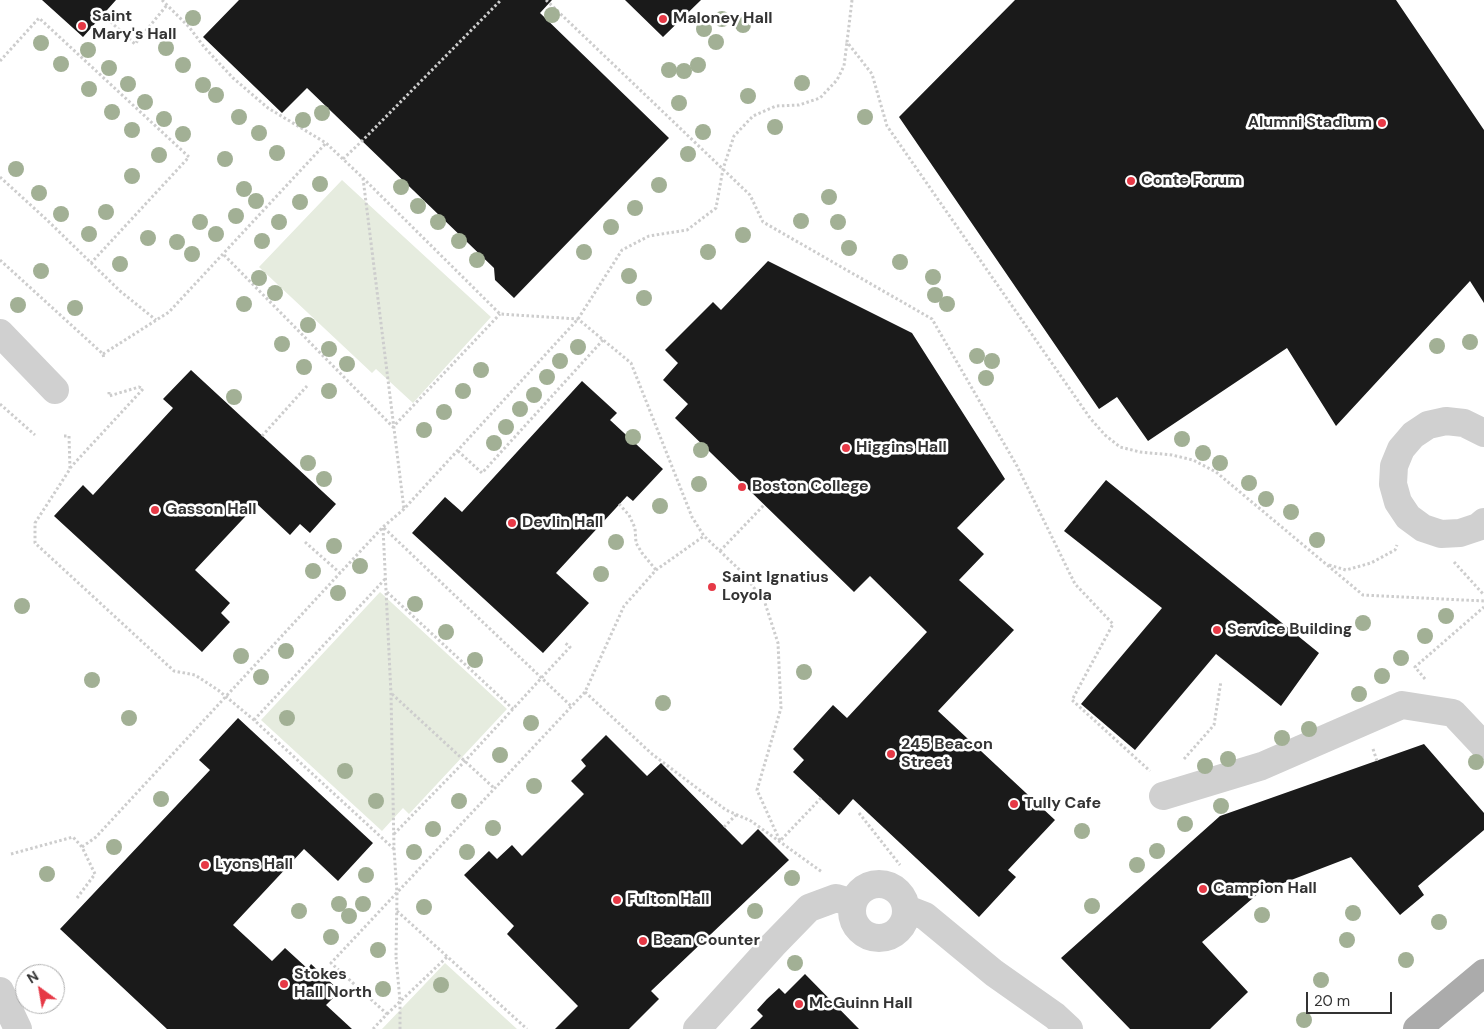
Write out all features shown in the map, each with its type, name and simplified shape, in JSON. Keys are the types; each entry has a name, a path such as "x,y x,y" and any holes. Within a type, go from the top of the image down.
{"main road":[{"path":"1417,1029 1484,973"}],"street":[{"path":"0,333 55,390"},
{"path":"1484,433 1464,423 1446,421 1428,425 1413,435 1401,449 1394,466 1393,484 1398,502 1408,517 1423,528 1441,534 1460,533 1478,527 1484,522"},
{"path":"1162,796 1262,766 1402,705 1453,713 1484,746"},
{"path":"874,883 889,885 902,894 907,909 904,922 896,933 883,938 870,936 858,929 852,917 853,903 861,890 874,883"},
{"path":"697,1029 809,908 836,898 853,903"},
{"path":"907,909 925,916 994,972 1055,1016 1069,1029"},
{"path":"0,991 18,1029"}],"path":[{"path":"162,0 189,27 204,48 233,78 268,108 326,144 343,159 500,314 578,319 631,363 692,517 704,536 744,574 765,603 778,643 781,708 757,790 780,841"},
{"path":"343,159 501,0"},
{"path":"546,0 750,195 763,222 932,318 1017,466 1075,584 1112,624 1072,700 1152,772 1162,796"},
{"path":"82,847 96,837 383,527 404,510 578,319 622,250 649,236 687,230 716,208 724,169 734,136 753,116 776,106 799,105 820,98 837,80 844,66 852,0"},
{"path":"103,15 135,44 167,5"},
{"path":"0,61 39,18 190,157 90,263"},
{"path":"847,42 872,74 887,126 1090,418 1105,435 1120,447 1193,460 1216,472 1363,595 1484,602"},
{"path":"103,354 169,312 326,144"},
{"path":"0,177 120,291 156,320"},
{"path":"363,178 404,510"},
{"path":"224,255 393,427"},
{"path":"0,260 103,354 104,359"},
{"path":"393,427 500,314"},
{"path":"458,451 482,473 603,340"},
{"path":"262,436 307,386"},
{"path":"109,392 109,396 139,387 142,389 70,469 35,523 34,543 174,671 195,675 254,720 394,849"},
{"path":"0,404 34,435"},
{"path":"64,436 69,436 70,469"},
{"path":"619,504 629,515 635,528 636,543 656,570"},
{"path":"720,551 764,504"},
{"path":"383,527 391,694 394,849 397,893 396,958 400,1001 400,1029"},
{"path":"383,527 572,706"},
{"path":"387,1014 331,963 584,692 624,606 656,570 704,536"},
{"path":"1327,565 1346,570 1371,563 1395,550 1399,537"},
{"path":"305,542 340,573"},
{"path":"1454,562 1484,595"},
{"path":"254,720 386,578"},
{"path":"387,592 513,709"},
{"path":"1423,659 1484,607"},
{"path":"394,834 465,761 570,647 564,642"},
{"path":"1183,759 1214,725 1221,681"},
{"path":"584,692 652,754 726,810 751,821 827,876"},
{"path":"391,694 494,788"},
{"path":"1372,747 1377,761"},
{"path":"780,841 821,798"},
{"path":"859,813 900,865"},
{"path":"724,827 736,815"},
{"path":"11,854 73,837 82,847 95,874 77,898"},
{"path":"397,911 528,1029"},
{"path":"373,1029 448,956"}],"shaded area":[{"path":"342,180 491,317 413,403 376,369 372,373 259,267"},
{"path":"380,592 507,709 409,814 403,808 382,831 261,720"},
{"path":"445,963 517,1029 382,1029"}],"building":[{"name":"Saint Mary's Hall","path":"42,0 116,0 83,37"},
{"path":"239,0 552,0 540,13 669,138 514,298 495,280 494,268 307,88 282,113 203,37"},
{"name":"Maloney Hall","path":"625,0 701,0 663,37"},
{"name":"Conte Forum","path":"1015,0 1396,0 1484,130 1484,303 1470,281 1336,426 1287,348 1148,441 1117,397 1099,409 899,117"},
{"name":"Higgins Hall","path":"768,261 912,333 1005,479 957,528 984,554 959,580 1014,630 938,711 1055,820 1008,870 1016,877 979,917 853,799 839,815 793,772 804,760 793,749 833,705 847,718 927,632 870,576 854,592 675,418 688,404 663,380 678,363 665,350 713,302 721,310"},
{"name":"Gasson Hall","path":"191,370 336,504 310,533 300,524 290,535 257,504 195,570 230,603 221,613 230,622 202,652 54,516 83,485 93,495 173,408 163,399"},
{"name":"Devlin Hall","path":"582,381 617,413 610,420 663,469 633,501 627,496 556,573 589,603 543,653 412,533 445,497 462,512"},
{"name":"Service Building","path":"1106,480 1319,653 1281,706 1216,654 1135,750 1081,704 1162,608 1064,531"},
{"name":"Lyons Hall","path":"238,718 373,843 338,881 304,849 233,925 272,961 285,948 308,969 311,964 340,991 326,1005 352,1029 167,1029 60,929 210,770 199,760"},
{"name":"Fulton Hall","path":"606,735 647,776 661,763 742,845 758,829 789,860 651,991 659,999 629,1029 555,1029 578,1006 507,934 514,926 464,875 489,851 497,859 512,845 522,856 584,794 571,781 586,766 581,760"},
{"name":"Campion Hall","path":"1424,744 1484,813 1484,830 1418,886 1424,895 1400,915 1351,857 1260,892 1202,942 1248,992 1210,1029 1130,1029 1061,958 1220,816"},
{"name":"McGuinn Hall","path":"805,974 859,1029 750,1029 763,1016 757,1010 767,999 779,988 785,994"}],"place":[{"name":"Maloney Hall","path":"663,19"},
{"name":"Saint Mary's Hall","path":"82,26"},
{"name":"Alumni Stadium","path":"1382,123"},
{"name":"Conte Forum","path":"1131,181"},
{"name":"Higgins Hall","path":"846,448"},
{"name":"Boston College","path":"742,487"},
{"name":"Gasson Hall","path":"155,510"},
{"name":"Devlin Hall","path":"512,523"},
{"name":"Saint Ignatius Loyola","path":"712,587"},
{"name":"Service Building","path":"1217,630"},
{"name":"245 Beacon Street","path":"891,754"},
{"name":"Tully Cafe","path":"1014,804"},
{"name":"Lyons Hall","path":"205,865"},
{"name":"Campion Hall","path":"1203,889"},
{"name":"Fulton Hall","path":"617,900"},
{"name":"Bean Counter","path":"643,941"},
{"name":"Stokes Hall North","path":"284,984"},
{"name":"McGuinn Hall","path":"799,1004"}]}
